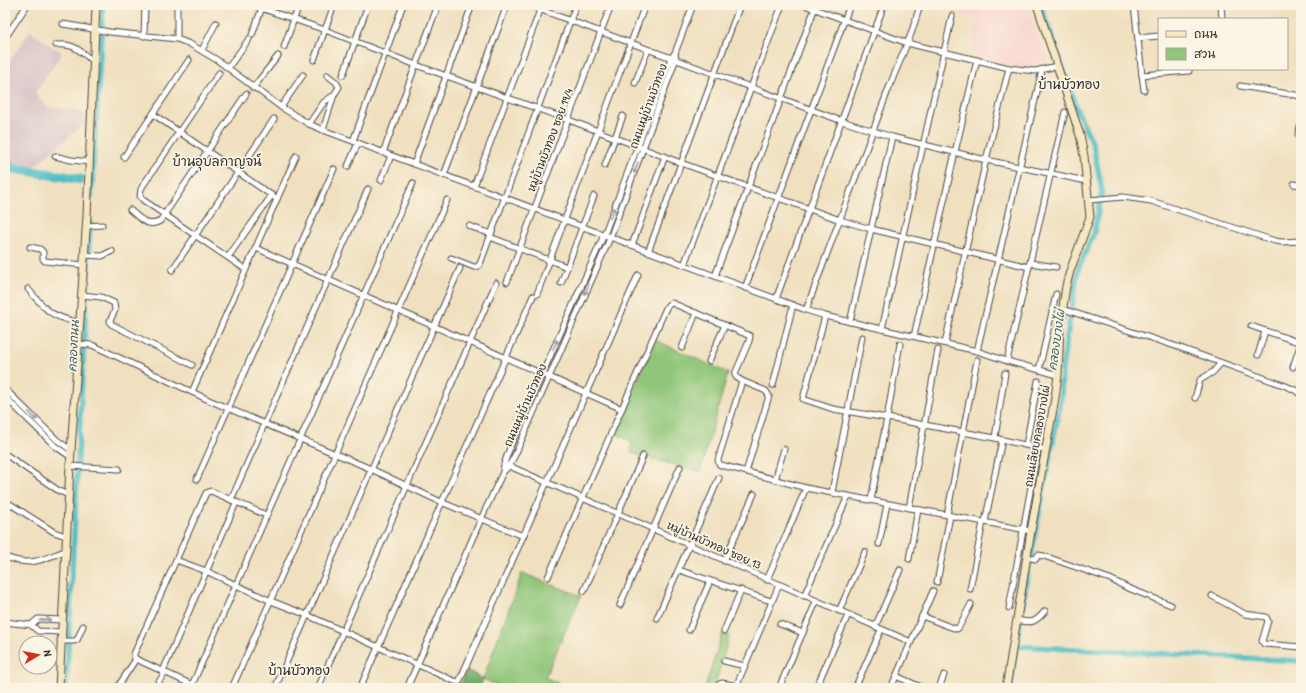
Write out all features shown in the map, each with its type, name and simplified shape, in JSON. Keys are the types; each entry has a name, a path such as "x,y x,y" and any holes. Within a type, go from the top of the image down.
{"street":[{"path":"5,38 27,5"},
{"path":"59,688 63,641 61,632 66,536 73,466 71,454 88,226 93,61 97,30 96,5"},
{"path":"144,36 145,5"},
{"path":"177,5 177,39"},
{"path":"252,5 262,7 325,30 778,199 840,220 871,230 966,251 997,260 1056,267"},
{"path":"284,47 299,5"},
{"path":"314,60 334,5"},
{"path":"343,74 368,5"},
{"path":"348,166 385,53 403,5"},
{"path":"383,153 438,5"},
{"path":"414,164 472,5"},
{"path":"444,175 507,5"},
{"path":"528,5 541,8 648,50 842,121 892,137 1019,168 1086,181"},
{"path":"451,258 468,265 479,266 576,5"},
{"name":"หมู่บ้านบัวทอง ซอย 19/4","path":"507,282 611,5"},
{"path":"360,688 550,260 646,5"},
{"name":"ถนนหมู่บ้านบัวทอง","path":"506,465 512,442 604,235 640,147 693,5"},
{"path":"648,252 740,5"},
{"path":"684,265 782,5"},
{"path":"804,5 815,7 875,32 907,43 1009,68 1035,71 1057,66"},
{"path":"745,288 850,5"},
{"path":"776,299 884,5"},
{"name":"ถนนเลียบคลองบางไผ่","path":"1006,688 1031,558 1028,530 1042,449 1058,375 1060,328 1065,310 1070,271 1088,224 1090,212 1080,135 1037,5"},
{"path":"1134,5 1144,90"},
{"path":"1220,5 1222,18"},
{"path":"228,68 250,37 262,7"},
{"path":"716,276 815,7"},
{"path":"474,186 541,8"},
{"path":"806,310 911,34 919,9"},
{"path":"882,329 952,16"},
{"path":"202,50 216,23"},
{"path":"63,24 110,32 177,39 202,50 253,88 309,124 383,153 806,310 850,322 977,351 1058,375"},
{"path":"1138,38 1158,36"},
{"path":"56,45 68,44 74,46 93,61"},
{"path":"635,83 648,50"},
{"path":"253,88 278,56"},
{"path":"124,156 189,60"},
{"path":"914,336 977,60"},
{"path":"946,344 986,160 1009,68"},
{"path":"977,351 1042,70"},
{"path":"1142,75 1189,71"},
{"path":"219,74 144,184 140,196 143,200 245,270"},
{"path":"281,107 303,75"},
{"path":"323,130 334,94 339,87 327,75"},
{"path":"1240,86 1301,96"},
{"path":"130,210 148,224 153,224 160,221 246,94"},
{"path":"309,124 324,102 334,94"},
{"path":"1007,361 1065,112"},
{"path":"153,114 277,199"},
{"path":"605,165 623,116"},
{"path":"172,270 274,119"},
{"path":"1300,126 1298,135 1301,139"},
{"path":"850,322 892,137"},
{"name":"ถนนหมู่บ้านบัวทอง","path":"407,688 481,519 549,377 610,238 640,147"},
{"path":"55,156 71,160 90,162"},
{"path":"192,392 296,156"},
{"path":"381,180 391,156"},
{"path":"632,246 665,156"},
{"path":"197,479 334,169"},
{"path":"266,515 211,491 206,493 134,654 136,659 195,687 266,515 413,183"},
{"path":"1294,184 1301,185"},
{"path":"231,500 368,189"},
{"path":"228,257 272,195"},
{"path":"561,283 594,196"},
{"path":"1088,200 1123,197 1151,201 1275,241 1301,241"},
{"path":"232,688 447,200"},
{"path":"88,226 100,226"},
{"path":"469,226 520,249 567,267"},
{"path":"30,247 40,249 43,259 45,260 84,265"},
{"path":"256,248 622,409"},
{"path":"86,255 102,256 112,251"},
{"path":"275,688 460,268"},
{"path":"176,560 343,631 416,665 459,682 638,275"},
{"path":"318,688 496,283"},
{"path":"28,288 50,313 63,319 80,322"},
{"path":"1040,370 1056,294"},
{"path":"83,295 95,296 107,300 115,305 115,310 109,322 111,324 192,365"},
{"path":"548,577 668,305 672,303 750,336 750,341 735,374 736,377 742,381 766,391 769,396 746,472"},
{"path":"773,385 792,305"},
{"path":"1065,310 1286,386 1295,390 1301,395"},
{"path":"682,348 696,313"},
{"path":"825,316 803,399 821,406 847,412 995,438 1042,449"},
{"path":"709,361 724,325"},
{"path":"1251,326 1301,343 1293,367"},
{"path":"1258,355 1265,331"},
{"path":"832,492 862,337"},
{"path":"80,344 92,345 192,392 523,536"},
{"path":"871,500 900,344"},
{"path":"909,508 938,350"},
{"path":"937,582 977,360"},
{"path":"1195,398 1200,380 1213,372 1221,363"},
{"path":"995,438 1005,373"},
{"path":"742,381 718,460 719,464 806,488 1028,530 1009,608"},
{"path":"1026,445 1038,381"},
{"path":"5,389 13,400 55,446 71,454"},
{"path":"5,397 13,400"},
{"path":"970,589 1002,440"},
{"path":"774,480 784,449"},
{"path":"5,454 59,491 69,495"},
{"path":"584,591 643,456"},
{"name":"หมู่บ้านบัวทอง ซอย 13","path":"506,465 880,630 911,642"},
{"path":"73,466 119,469"},
{"path":"620,605 680,467"},
{"path":"657,618 719,478"},
{"path":"767,580 806,488"},
{"path":"724,561 754,494"},
{"path":"804,596 848,496"},
{"path":"7,502 54,532 66,536"},
{"path":"155,688 164,671 236,503"},
{"path":"879,544 887,504"},
{"path":"909,559 918,510"},
{"path":"5,557 17,562 31,563 66,551"},
{"path":"839,611 865,552"},
{"path":"1031,558 1036,559 1039,555 1044,556 1110,579 1128,588 1171,605"},
{"path":"678,570 771,601"},
{"path":"875,627 900,570"},
{"path":"689,630 710,581"},
{"path":"738,682 779,585"},
{"path":"724,631 741,590"},
{"path":"891,688 933,591"},
{"path":"1212,596 1245,614 1266,617 1268,621 1262,641 1264,644 1301,647"},
{"path":"779,688 816,602"},
{"path":"922,616 948,626 958,628 970,604"},
{"path":"1018,620 1029,622 1035,621 1045,611"},
{"path":"816,688 848,615"},
{"path":"31,625 38,619 62,620"},
{"path":"5,622 31,625 38,631 61,632"},
{"path":"780,624 803,633"},
{"path":"63,641 74,641 79,637 83,626"},
{"path":"855,688 880,630"},
{"path":"117,688 136,659"},
{"path":"724,661 744,666"},
{"path":"939,688 944,675"},
{"path":"896,676 923,688"},
{"path":"717,688 719,684 722,683 745,688"}],"shaded area":[{"path":"931,5 1027,5 1048,62 1022,68 970,56 978,20"},
{"path":"30,31 62,53 35,93 47,107 84,111 84,124 36,165 12,164 5,157 5,68"}],"green space":[{"path":"655,340 728,373 700,472 631,453 631,442 615,433"},
{"path":"522,573 581,596 545,677 568,688 503,688 483,679"},
{"path":"722,634 729,636 716,682 714,688 705,688"},
{"path":"467,670 483,679 480,688 459,688"}],"waterway":[{"name":"คลองถนน","path":"91,196 103,5"},
{"name":"คลองบางไผ่","path":"1010,688 1028,571 1061,399 1062,368 1078,269 1094,233 1102,191 1093,144 1077,110 1041,5"},
{"path":"5,167 80,179"},
{"name":"คลองถนน","path":"66,688 90,223"},
{"path":"1017,646 1301,661"}],"district":[{"name":"บ้านบัวทอง","path":"1069,84"},
{"name":"บ้านอุบลกาญจน์","path":"217,161"},
{"name":"บ้านบัวทอง","path":"299,670"}]}
